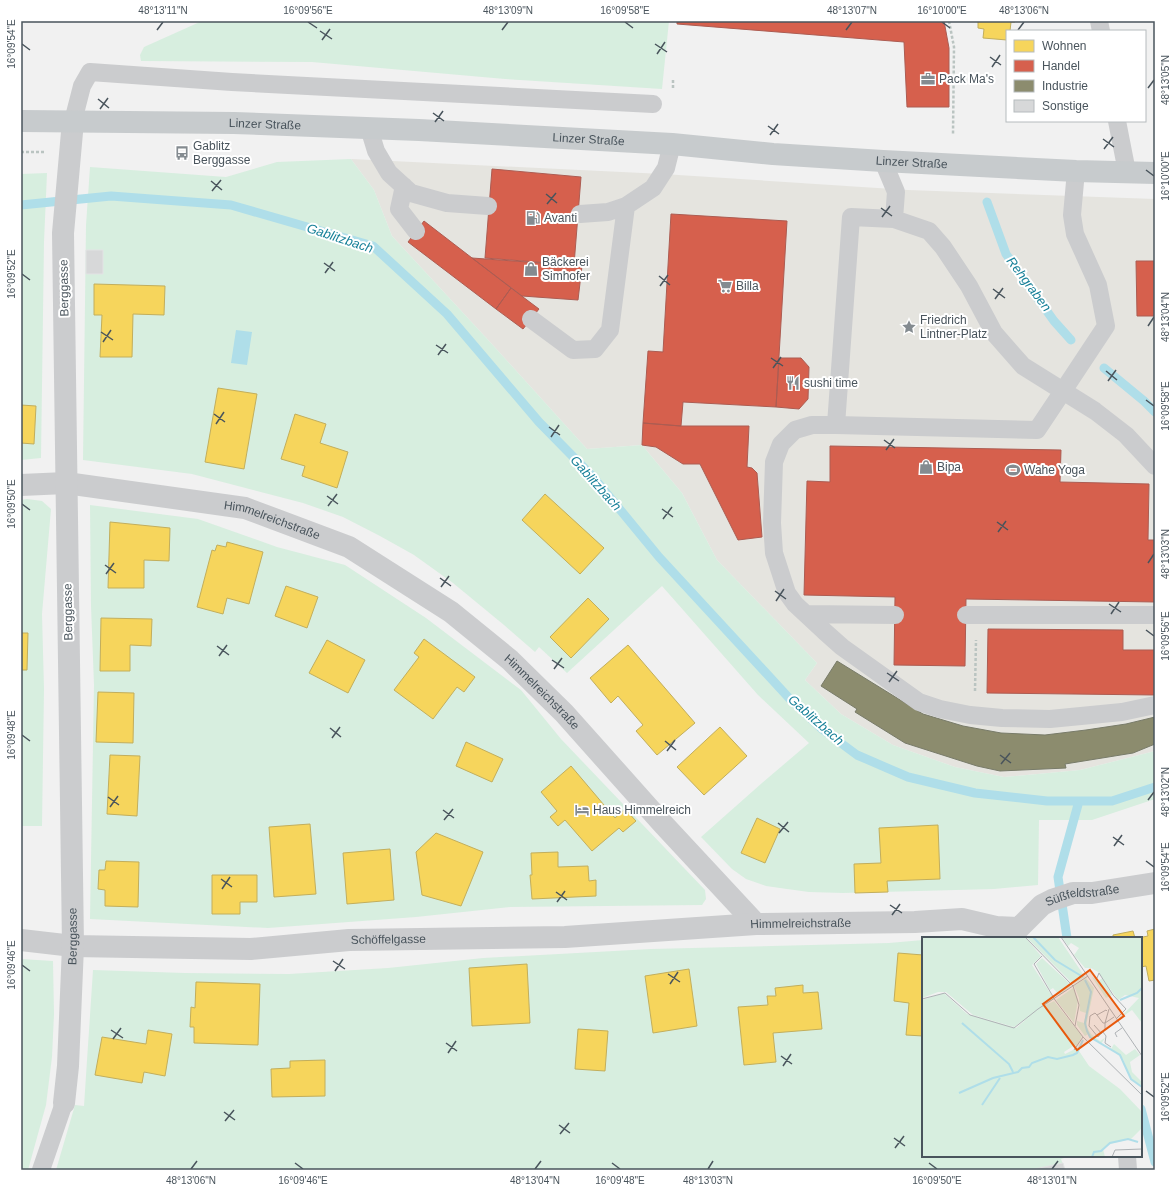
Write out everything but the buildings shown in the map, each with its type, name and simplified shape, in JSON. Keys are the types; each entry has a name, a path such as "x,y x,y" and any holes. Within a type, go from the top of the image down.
{"main road":[{"name":"Linzer Straße","path":"21,121 234,123 419,130 672,144 773,154 883,161 1076,171 1155,173"}],"street":[{"name":"Berggasse","path":"64,1103 68,1066 73,946 63,233 73,121"},
{"name":"Himmelreichstraße","path":"21,485 66,483 245,508 349,548 445,608 510,660 564,713 663,824 756,924 915,922 962,919 1022,933"},
{"name":"Süßfeldstraße","path":"1022,933 1042,905 1052,900 1073,893 1092,893 1155,883"},
{"name":"Schöffelgasse","path":"21,940 73,946 251,950 349,940 566,937 756,924"}],"lane":[{"path":"73,121 82,86 90,72 240,83 653,104"},
{"path":"1117,122 1126,172"},
{"path":"369,128 376,150 389,173 412,193 446,203 488,206"},
{"path":"580,214 608,212 626,206 653,188 666,168 672,144"},
{"path":"883,161 896,192 894,219"},
{"path":"1076,171 1072,215 1075,234 1098,285 1106,326 1037,430 836,425 812,425 795,430 781,444 774,462 772,522 774,553 787,593 795,604 842,647 920,702 940,709 975,715 1002,718 1050,719 1122,712 1155,705"},
{"path":"404,186 399,209 416,231"},
{"path":"531,319 572,350 595,349 610,330 626,206"},
{"path":"836,425 851,217 894,219 929,231 943,247 969,286 994,333 1023,366 1095,411 1126,435 1155,466"},
{"path":"806,614 895,615"},
{"path":"971,615 1155,615"},
{"path":"41,1170 64,1103"},
{"path":"1127,1157 1128,1170"}],"path":[{"path":"949,21 954,47 954,135"},
{"path":"971,615 975,715"}],"shaded area":[{"path":"351,159 663,174 908,190 1155,199 1155,751 1080,770 1004,777 955,767 893,745 841,714 805,680 817,663 717,560 682,493 642,445 587,449 392,236 374,190"}],"green space":[{"path":"202,21 669,21 662,89 505,79 312,62 141,61 140,55 144,47"},
{"path":"351,159 374,190 392,236 587,449 642,445 682,493 717,560 817,663 805,680 841,714 893,745 955,767 1004,777 1080,770 1155,751 1155,799 1092,820 1039,820 1038,885 994,889 843,893 809,892 766,886 746,879 732,869 701,837 809,743 758,695 662,586 567,673 539,647 535,652 453,583 414,555 343,517 303,503 192,474 83,460 86,225 90,167 226,177 277,162"},
{"path":"47,173 44,242 41,458 21,460 21,174"},
{"path":"27,499 42,501 51,509 42,614 44,689 42,826 21,826 21,500"},
{"path":"90,505 198,519 277,547 345,565 426,618 521,690 561,739 705,890 706,899 702,905 510,907 416,917 268,928 90,919 94,685 91,606"},
{"path":"922,940 922,1157 1067,1157 1061,1159 1065,1170 56,1170 75,1105 84,1106 93,970 289,974 388,968 483,958 651,949 889,943"},
{"path":"21,959 53,961 54,1014 52,1057 46,1105 28,1170 21,1170"}],"water":[{"path":"236,330 252,332 247,365 231,363"}],"waterway":[{"name":"Gablitzbach","path":"21,205 111,196 231,205 373,246 447,314 539,422 594,478 659,557 789,698 822,729 857,755 908,777 975,793 1047,801 1112,801 1155,787"},
{"name":"Rehgraben","path":"987,202 1006,254 1054,321 1071,340"},
{"name":"Rehgraben","path":"1104,368 1155,412"},
{"path":"1067,937 1058,877 1079,801"},
{"path":"1142,1113 1155,1162"}],"place":[{"name":"Pack Ma's","path":"928,79"},
{"name":"Gablitz Berggasse","path":"182,153"},
{"name":"Avanti","path":"533,218"},
{"name":"Bäckerei Simhofer","path":"531,269"},
{"name":"Billa","path":"725,286"},
{"name":"Friedrich Lintner-Platz","path":"909,327"},
{"name":"sushi time","path":"793,383"},
{"name":"Bipa","path":"926,467"},
{"name":"Wahe Yoga","path":"1013,470"},
{"name":"Haus Himmelreich","path":"582,810"}]}
